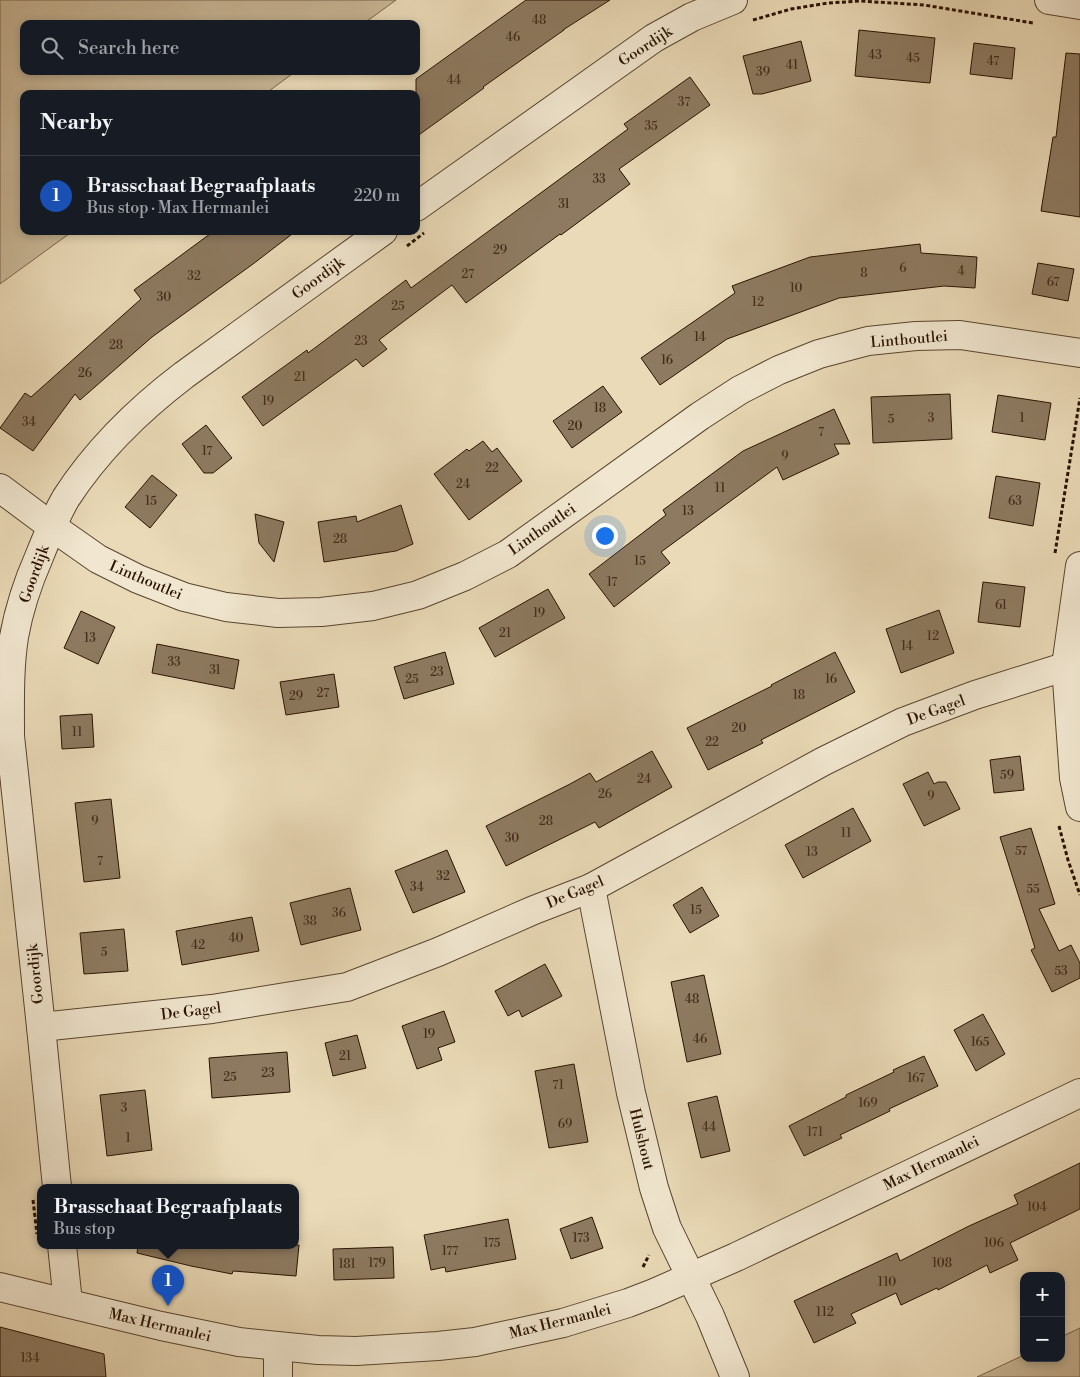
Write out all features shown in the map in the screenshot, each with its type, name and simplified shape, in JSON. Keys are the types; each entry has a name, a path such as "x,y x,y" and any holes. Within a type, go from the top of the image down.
{"street":[{"name":"Goordijk","path":"424,218 654,38 692,17 733,0"},
{"path":"1044,12 1080,5"},
{"name":"Goordijk","path":"57,1184 10,736 10,688 14,636 27,584 51,526 66,499 86,470 123,426 177,380 392,240"},
{"name":"Linthoutlei","path":"0,488 98,559 138,579 193,599 226,607 278,613 321,612 372,606 418,595 465,576 508,554 700,416 740,390 779,370 819,354 868,341 916,336 960,335 1080,353"},
{"path":"1080,566 1073,664 1074,778 1080,806"},
{"name":"De Gagel","path":"41,1027 212,1009 347,987 438,952 534,910 591,888 824,761 903,722 975,695 1073,664"},
{"name":"Hulshout","path":"591,888 642,1142 654,1188 667,1228 710,1316 735,1377"},
{"name":"Max Hermanlei","path":"0,1287 199,1335 278,1347 356,1351 430,1347 475,1342 563,1323 654,1294 736,1257 1080,1093"},
{"path":"62,1249 68,1303"},
{"path":"278,1347 278,1377"}],"path":[{"path":"750,21 790,9 828,3 860,1 1044,12"},
{"path":"1053,562 1080,398"},
{"path":"639,1271 647,1260 648,1250"}],"shaded area":[{"path":"0,0 396,0 368,20 20,20 20,75 291,75 270,90 20,90 20,235 67,235 0,284"},
{"path":"1080,1328 1080,1377 977,1377 1020,1357 1020,1362 1065,1362 1065,1335"}],"building":[{"path":"526,0 610,0 563,30 420,134 420,90 416,90 416,79"},
{"path":"859,30 935,38 930,83 855,76"},
{"path":"801,41 811,81 762,94 753,94 743,56"},
{"path":"974,43 1015,48 1012,79 970,74"},
{"path":"1066,53 1080,54 1080,217 1041,211 1053,137 1056,137"},
{"path":"690,77 710,105 619,169 630,184 466,303 452,285 379,340 387,349 363,367 356,359 263,426 242,397 307,350 308,353 406,280 411,288 628,129 624,124"},
{"path":"209,235 291,235 152,337 80,400 75,394 33,451 0,428 25,393 31,397 141,299 134,290"},
{"path":"920,244 921,253 977,257 975,288 944,286 839,298 727,339 660,385 641,358 735,293 732,286 810,257"},
{"path":"1038,263 1074,269 1068,301 1032,294"},
{"path":"603,386 622,412 572,448 553,421"},
{"path":"950,394 952,439 873,443 871,397"},
{"path":"998,395 1051,403 1045,440 992,432"},
{"path":"834,409 850,444 834,444 839,454 783,480 777,467 661,552 670,563 614,607 589,574 666,515 663,510 743,451"},
{"path":"206,425 232,458 213,473 204,473 182,444"},
{"path":"483,441 492,452 497,448 522,481 469,520 434,474 467,449 469,451"},
{"path":"152,475 177,495 150,528 125,507"},
{"path":"996,476 1040,483 1033,526 989,518"},
{"path":"401,505 413,544 396,551 324,562 318,522 356,516 357,522"},
{"path":"255,514 284,522 274,562 259,543"},
{"path":"983,582 1025,587 1020,627 978,622"},
{"path":"548,589 565,618 495,657 479,628"},
{"path":"939,610 954,653 901,673 886,629"},
{"path":"81,611 115,627 98,664 64,648"},
{"path":"157,644 239,660 234,689 152,673"},
{"path":"445,652 454,684 404,699 394,667"},
{"path":"835,652 855,692 761,740 763,743 708,770 687,728"},
{"path":"334,674 339,707 286,715 280,682"},
{"path":"92,714 94,747 62,749 60,716"},
{"path":"652,751 672,787 599,828 595,822 506,866 486,826 590,773 596,782"},
{"path":"1020,756 1024,790 994,793 990,760"},
{"path":"928,772 934,784 946,782 960,809 924,826 903,784"},
{"path":"111,799 120,878 84,882 75,803"},
{"path":"853,808 871,841 803,878 785,845"},
{"path":"1031,828 1055,904 1039,909 1059,951 1071,945 1080,963 1080,978 1052,992 1031,950 1035,948 1000,837"},
{"path":"447,850 465,892 413,913 395,871"},
{"path":"702,887 719,916 690,933 673,905"},
{"path":"350,888 361,930 301,945 290,903"},
{"path":"252,917 259,951 182,965 176,931"},
{"path":"124,929 128,971 84,974 80,933"},
{"path":"545,964 562,996 522,1017 519,1010 508,1016 495,991"},
{"path":"704,975 721,1054 687,1062 671,982"},
{"path":"444,1011 455,1042 438,1048 442,1060 417,1069 402,1026"},
{"path":"983,1014 1005,1054 976,1071 954,1030"},
{"path":"357,1035 366,1068 333,1076 325,1043"},
{"path":"287,1052 290,1092 212,1098 209,1058"},
{"path":"924,1056 938,1086 889,1109 890,1111 840,1135 842,1138 804,1156 789,1126 894,1072 893,1070"},
{"path":"574,1064 588,1142 549,1148 535,1071"},
{"path":"145,1090 152,1150 107,1156 100,1095"},
{"path":"717,1096 730,1151 701,1158 688,1103"},
{"path":"1080,1163 1080,1209 1010,1243 1018,1260 990,1273 987,1265 938,1290 937,1288 901,1305 896,1293 851,1314 856,1323 814,1343 794,1301 897,1253 900,1261 969,1226 1018,1204 1014,1195"},
{"path":"592,1217 603,1248 571,1259 560,1229"},
{"path":"508,1219 516,1259 446,1272 445,1267 431,1270 424,1235"},
{"path":"393,1247 394,1278 334,1280 333,1249"},
{"path":"138,1249 299,1249 296,1276 233,1271 232,1274 137,1253"},
{"path":"0,1327 104,1354 106,1377 0,1377"}],"place":[{"name":"Brasschaat Begraafplaats","path":"168,1306"}]}
